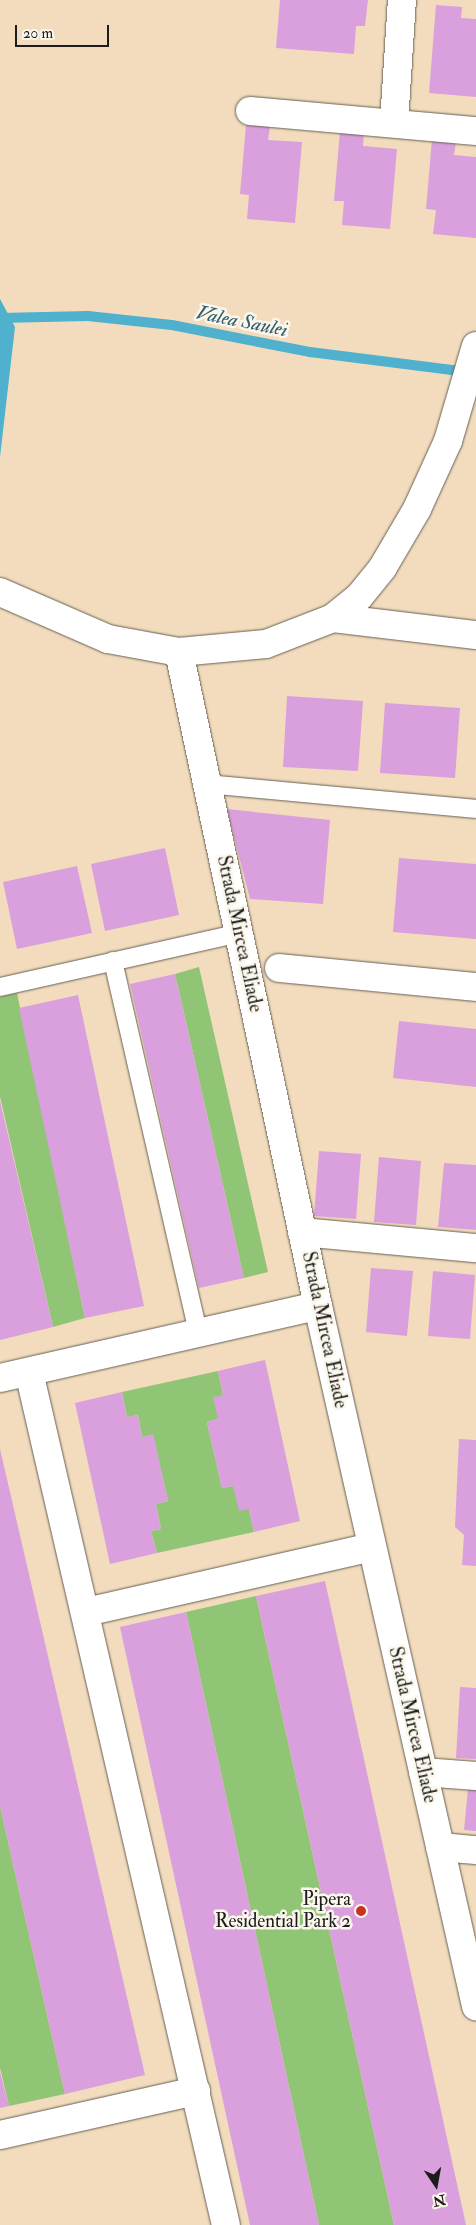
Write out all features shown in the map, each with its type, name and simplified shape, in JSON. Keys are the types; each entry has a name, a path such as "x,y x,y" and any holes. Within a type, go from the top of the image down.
{"street":[{"path":"394,123 402,0"},
{"path":"250,111 476,131"},
{"path":"0,592 108,639 179,652 266,644 333,618 359,597 383,567 417,508 448,441 471,364"},
{"path":"333,618 476,635"},
{"name":"Strada Mircea Eliade","path":"179,652 318,1306 476,2006"},
{"path":"279,968 476,986"},
{"path":"302,1232 476,1248"},
{"path":"0,1378 318,1306"},
{"path":"29,1372 86,1612 226,2225"},
{"path":"86,1612 372,1546"},
{"path":"423,1772 476,1776"},
{"path":"440,1847 476,1850"},
{"path":"0,2134 196,2091"}],"lane":[{"path":"206,784 476,809"},
{"path":"0,987 239,933"},
{"path":"113,961 198,1333"}],"green space":[{"path":"199,967 268,1272 244,1278 175,974"},
{"path":"17,993 85,1318 53,1327 0,1097 0,997"},
{"path":"218,1371 223,1395 218,1419 207,1422 222,1488 233,1486 249,1509 254,1532 157,1553 151,1531 161,1529 156,1504 168,1501 153,1435 142,1437 138,1415 127,1417 122,1392"},
{"path":"256,1596 394,2225 319,2225 186,1612"},
{"path":"0,1806 65,2094 9,2106 0,2068"}],"water":[{"path":"0,299 15,327 0,457"}],"building":[{"path":"280,0 368,0 365,26 356,26 354,54 276,48"},
{"path":"436,5 462,7 461,18 476,19 476,97 429,93"},
{"path":"246,125 270,126 268,140 302,142 295,223 247,219 249,195 240,194"},
{"path":"340,131 364,133 363,146 397,149 390,229 342,225 344,201 334,201"},
{"path":"432,139 456,142 454,155 476,157 476,238 433,234 436,210 426,209"},
{"path":"287,696 363,701 358,771 283,767"},
{"path":"385,703 460,708 455,778 380,773"},
{"path":"227,809 330,820 323,904 250,899"},
{"path":"165,848 179,915 105,931 91,864"},
{"path":"399,858 476,864 476,939 393,932"},
{"path":"77,866 92,933 17,949 3,882"},
{"path":"175,974 244,1278 199,1288 130,984"},
{"path":"78,995 144,1306 85,1318 19,1008"},
{"path":"399,1021 476,1029 476,1087 393,1078"},
{"path":"0,1101 53,1327 0,1340"},
{"path":"319,1151 361,1154 356,1219 314,1216"},
{"path":"379,1157 421,1161 416,1225 374,1222"},
{"path":"444,1163 476,1165 476,1230 438,1227"},
{"path":"371,1268 413,1271 407,1336 366,1332"},
{"path":"433,1271 475,1275 470,1339 428,1336"},
{"path":"265,1360 300,1521 254,1532 249,1509 239,1511 233,1486 222,1488 207,1422 218,1419 213,1397 223,1395 218,1371"},
{"path":"122,1392 127,1417 138,1415 142,1437 153,1434 168,1501 156,1504 161,1529 151,1531 157,1553 110,1564 75,1403"},
{"path":"459,1439 476,1440 476,1566 462,1565 464,1535 455,1527"},
{"path":"0,1449 145,2075 65,2094 0,1806"},
{"name":"Pipera Residential Park 2","path":"325,1581 466,2225 394,2225 256,1596"},
{"name":"Pipera Residential Park 2","path":"186,1612 319,2225 250,2225 120,1627"},
{"path":"460,1687 476,1688 476,1759 456,1758"},
{"path":"468,1789 476,1790 476,1831 464,1830"},
{"path":"0,2072 9,2106 0,2108"}],"waterway":[{"name":"Valea Saulei","path":"0,318 88,316 172,325 310,352 468,372"}],"place":[{"name":"Pipera Residential Park 2","path":"361,1911"}]}
